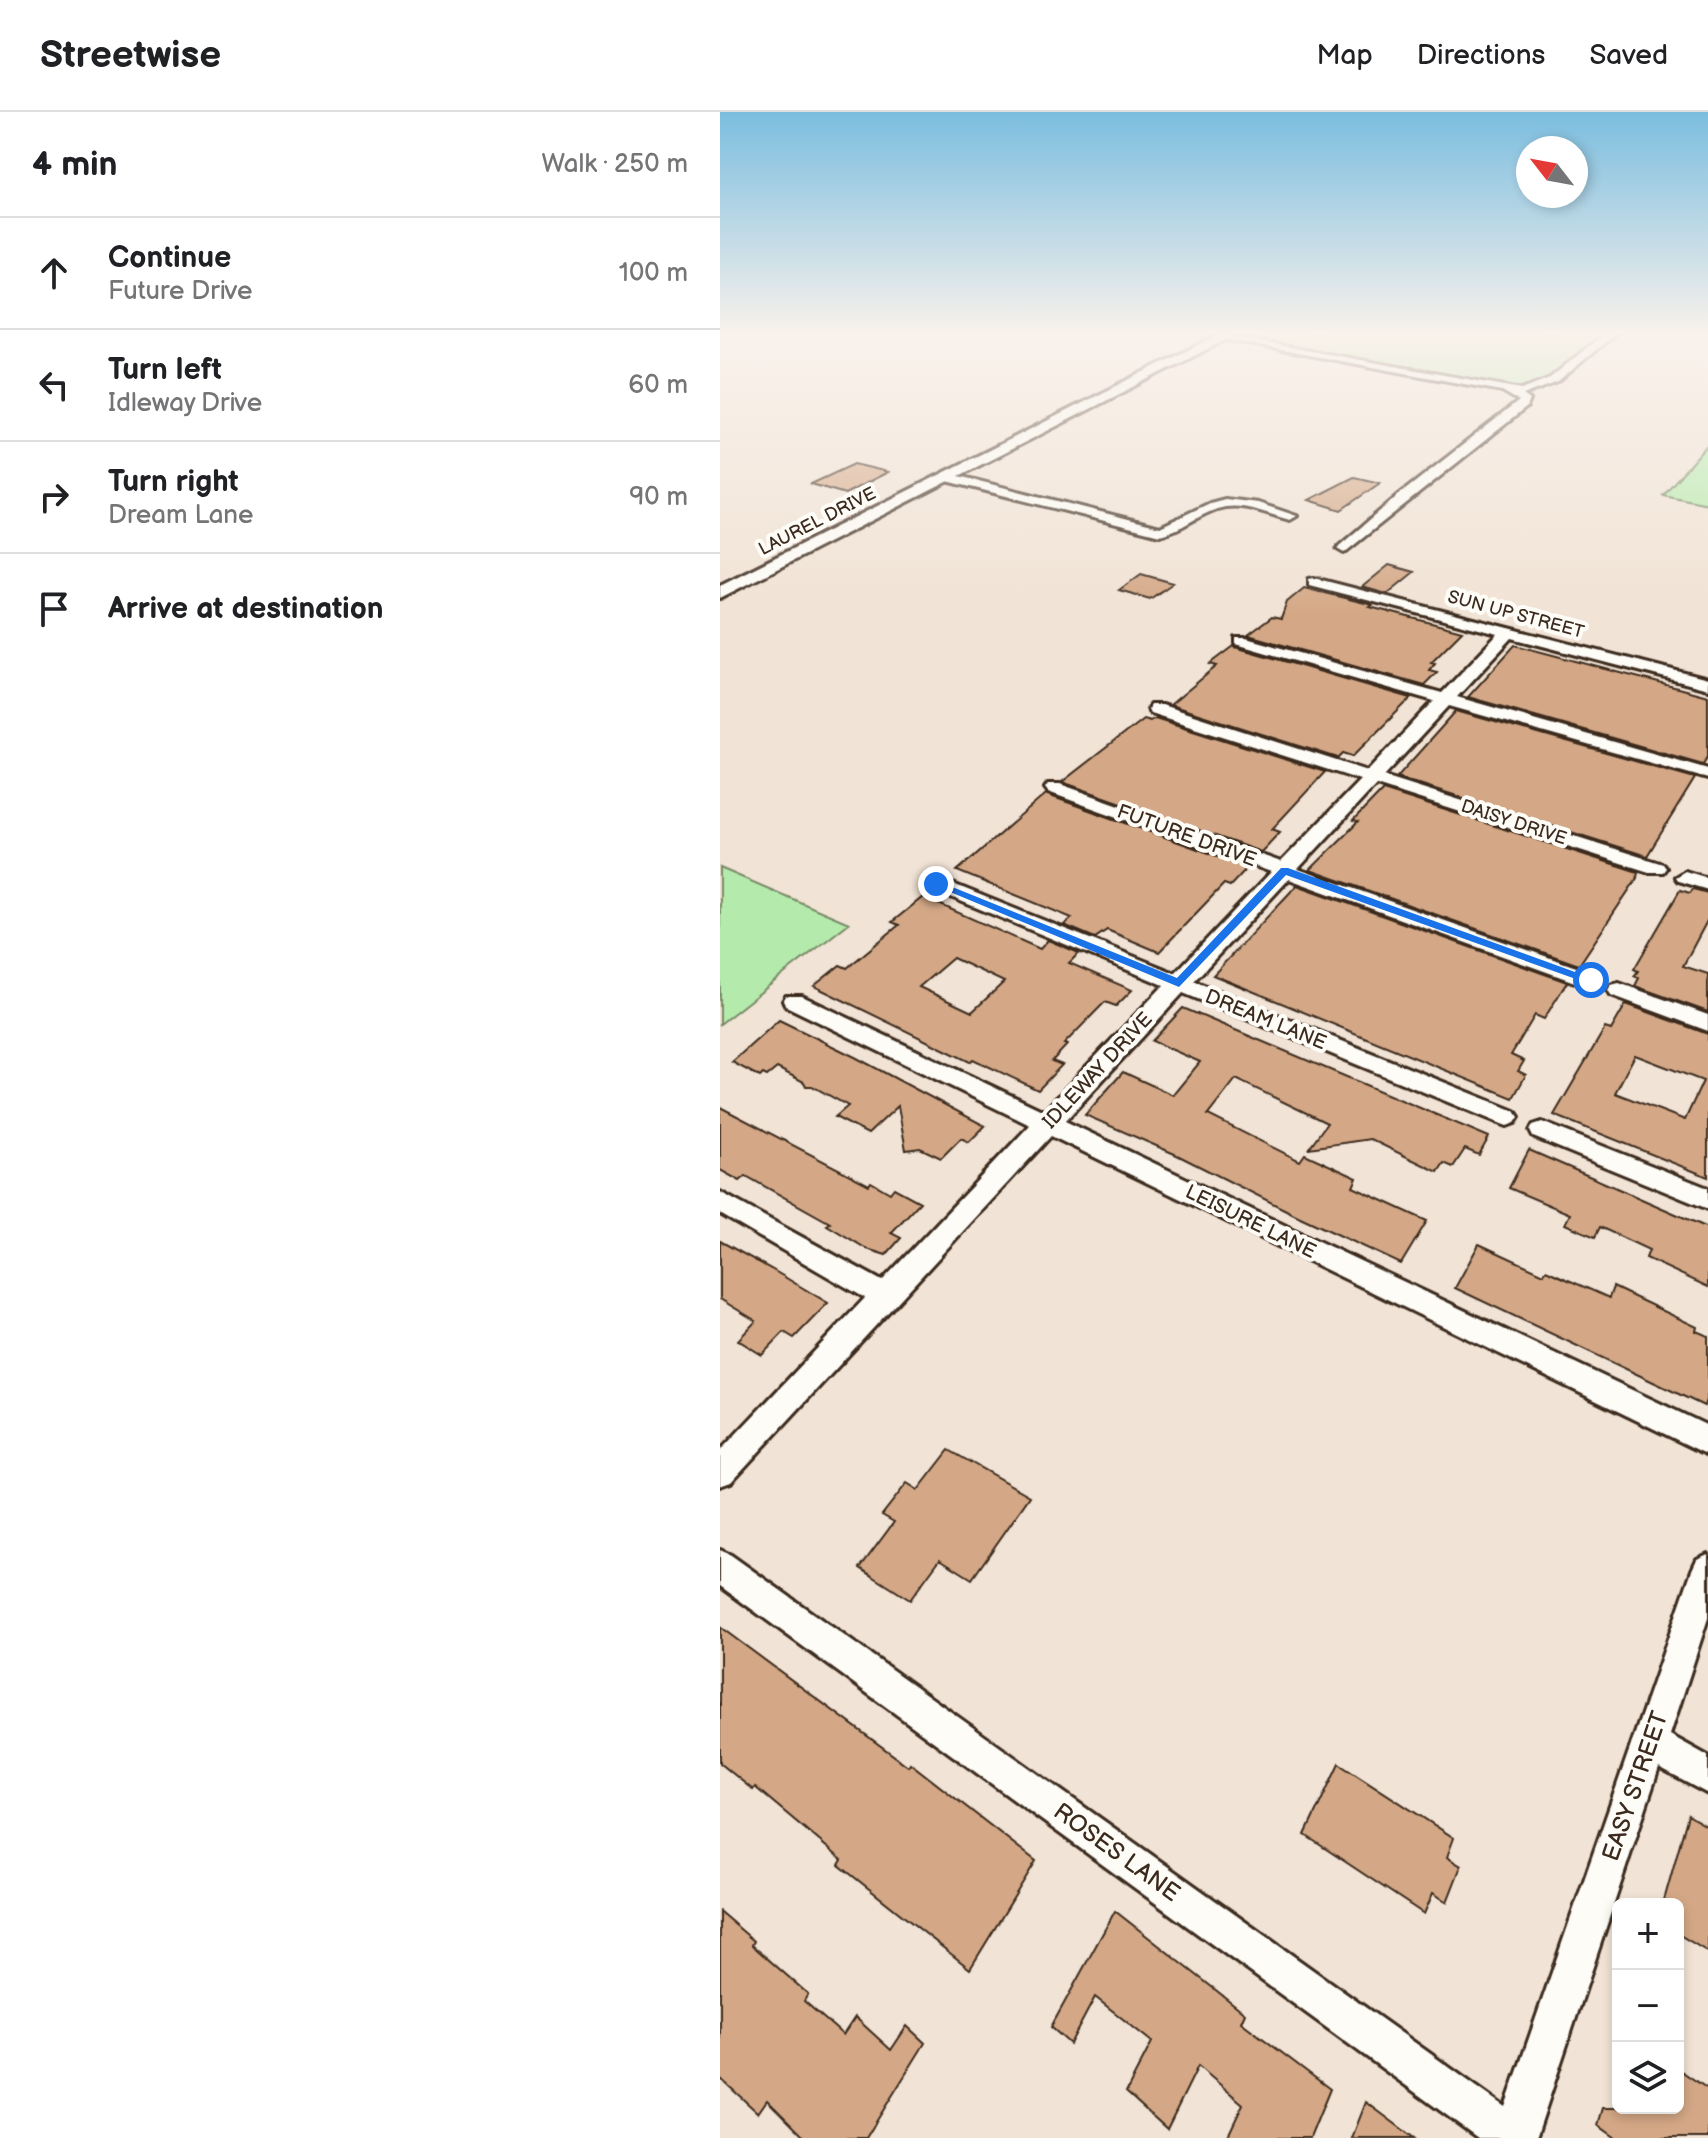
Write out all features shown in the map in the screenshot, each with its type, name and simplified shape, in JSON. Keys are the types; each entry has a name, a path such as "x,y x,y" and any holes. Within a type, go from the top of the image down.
{"street":[{"name":"LAUREL DRIVE","path":"720,592 1045,428"},
{"path":"1344,549 1404,497 1494,428"},
{"path":"947,477 1160,531 1176,529 1202,511 1227,502 1247,503 1290,516"},
{"name":"SUN UP STREET","path":"1314,582 1708,684"},
{"name":"IDLEWAY DRIVE","path":"720,1472 1508,633"},
{"path":"1241,641 1707,774"},
{"name":"DAISY DRIVE","path":"1156,709 1656,868"},
{"name":"FUTURE DRIVE","path":"1054,788 1591,980"},
{"path":"1685,877 1708,884"},
{"name":"DREAM LANE","path":"936,884 1507,1117"},
{"path":"1619,990 1708,1023"},
{"name":"LEISURE LANE","path":"794,1001 1708,1441"},
{"path":"1542,1131 1708,1199"},
{"path":"720,1202 885,1296"},
{"name":"ROSES LANE","path":"720,1566 1514,2138"},
{"name":"EASY STREET","path":"1514,2138 1708,1570"},
{"path":"1650,1743 1708,1776"}],"green space":[{"path":"1708,444 1708,504 1663,495"},
{"path":"720,868 849,923 720,1024"}],"building":[{"path":"854,464 888,472 845,494 811,484"},
{"path":"1354,477 1380,483 1341,510 1309,500"},
{"path":"1389,565 1414,572 1387,594 1362,587"},
{"path":"1141,574 1173,583 1150,599 1119,590"},
{"path":"1304,588 1462,631 1431,662 1435,663 1429,670 1437,672 1424,685 1248,635 1272,617 1281,619 1287,602"},
{"path":"1515,645 1708,696 1708,756 1703,764 1468,697"},
{"path":"1234,646 1411,698 1353,756 1343,753 1338,758 1170,705 1217,666 1210,664"},
{"path":"1456,711 1695,778 1647,856 1397,777"},
{"path":"1155,718 1325,772 1272,829 1280,832 1261,852 1062,782 1143,719 1150,721"},
{"path":"1383,790 1638,872 1637,878 1579,965 1310,870 1358,822 1353,821"},
{"path":"1046,794 1248,867 1230,886 1224,884 1159,952 1107,930 1095,938 1064,925 1072,918 957,871"},
{"path":"1297,885 1567,982 1544,1019 1535,1015 1511,1055 1524,1061 1518,1071 1526,1075 1513,1098 1213,975"},
{"path":"1693,889 1708,893 1708,919 1683,966 1708,974 1708,1012 1635,986 1639,978 1634,976 1638,971 1634,969 1680,890 1690,893"},
{"path":"923,897 1040,949 1048,940 1079,953 1069,963 1132,990 1116,1006 1105,1002 1064,1044 1067,1045 1052,1061 1062,1065 1038,1090 973,1059 970,1062 814,986 840,965 847,968 899,925 892,922","holes":["953,958 1004,982 972,1012 919,987"]},
{"path":"1626,1004 1708,1034 1708,1177 1554,1115 1605,1028 1611,1030","holes":["1635,1055 1703,1081 1685,1120 1615,1093"]},
{"path":"1183,1008 1489,1137 1479,1155 1465,1149 1453,1167 1444,1163 1438,1172 1370,1139 1309,1148 1327,1123 1236,1079 1208,1115 1300,1161 1305,1154 1357,1178 1353,1187 1427,1221 1401,1264 1177,1155 1085,1115 1123,1072 1173,1095 1200,1062 1152,1041"},
{"path":"779,1020 985,1126 969,1142 961,1138 941,1158 920,1148 906,1150 898,1106 868,1134 835,1117 848,1106 812,1086 806,1086 777,1068 760,1077 732,1062"},
{"path":"720,1107 869,1185 871,1182 890,1193 894,1188 920,1202 891,1233 901,1238 886,1255 867,1249 827,1225 830,1223 746,1176 740,1181 720,1170"},
{"path":"1529,1150 1708,1228 1708,1287 1646,1258 1649,1250 1600,1227 1595,1237 1565,1224 1570,1214 1509,1188"},
{"path":"720,1241 828,1303 794,1338 784,1332 762,1355 738,1340 756,1321 720,1299"},
{"path":"1479,1244 1544,1274 1546,1270 1609,1298 1613,1287 1697,1327 1696,1331 1708,1336 1708,1394 1704,1406 1455,1288"},
{"path":"949,1450 1030,1496 972,1579 940,1559 910,1600 860,1568 894,1522 882,1515 907,1483 918,1490"},
{"path":"720,1627 908,1766 910,1763 1036,1861 970,1969 839,1865 842,1860 755,1787 753,1790 720,1763"},
{"path":"1339,1763 1454,1838 1447,1857 1461,1866 1447,1902 1433,1893 1424,1914 1305,1835"},
{"path":"1688,1815 1708,1827 1708,1952 1684,1938 1684,1898 1665,1898"},
{"path":"1115,1911 1245,2013 1241,2022 1330,2089 1310,2138 1227,2138 1243,2104 1198,2066 1167,2129 1126,2092 1152,2042 1095,1997 1070,2044 1051,2027"},
{"path":"720,1912 808,1994 804,2001 843,2035 855,2017 891,2050 907,2026 925,2043 866,2138 805,2138 767,2100 758,2113 720,2078"},
{"path":"1684,2073 1708,2089 1708,2138 1616,2138 1598,2125 1603,2108 1612,2108 1612,2114 1684,2114"},
{"path":"1366,2102 1414,2138 1352,2138"}],"route":[{"path":"936,884 1179,983 1284,870 1591,980"}]}
